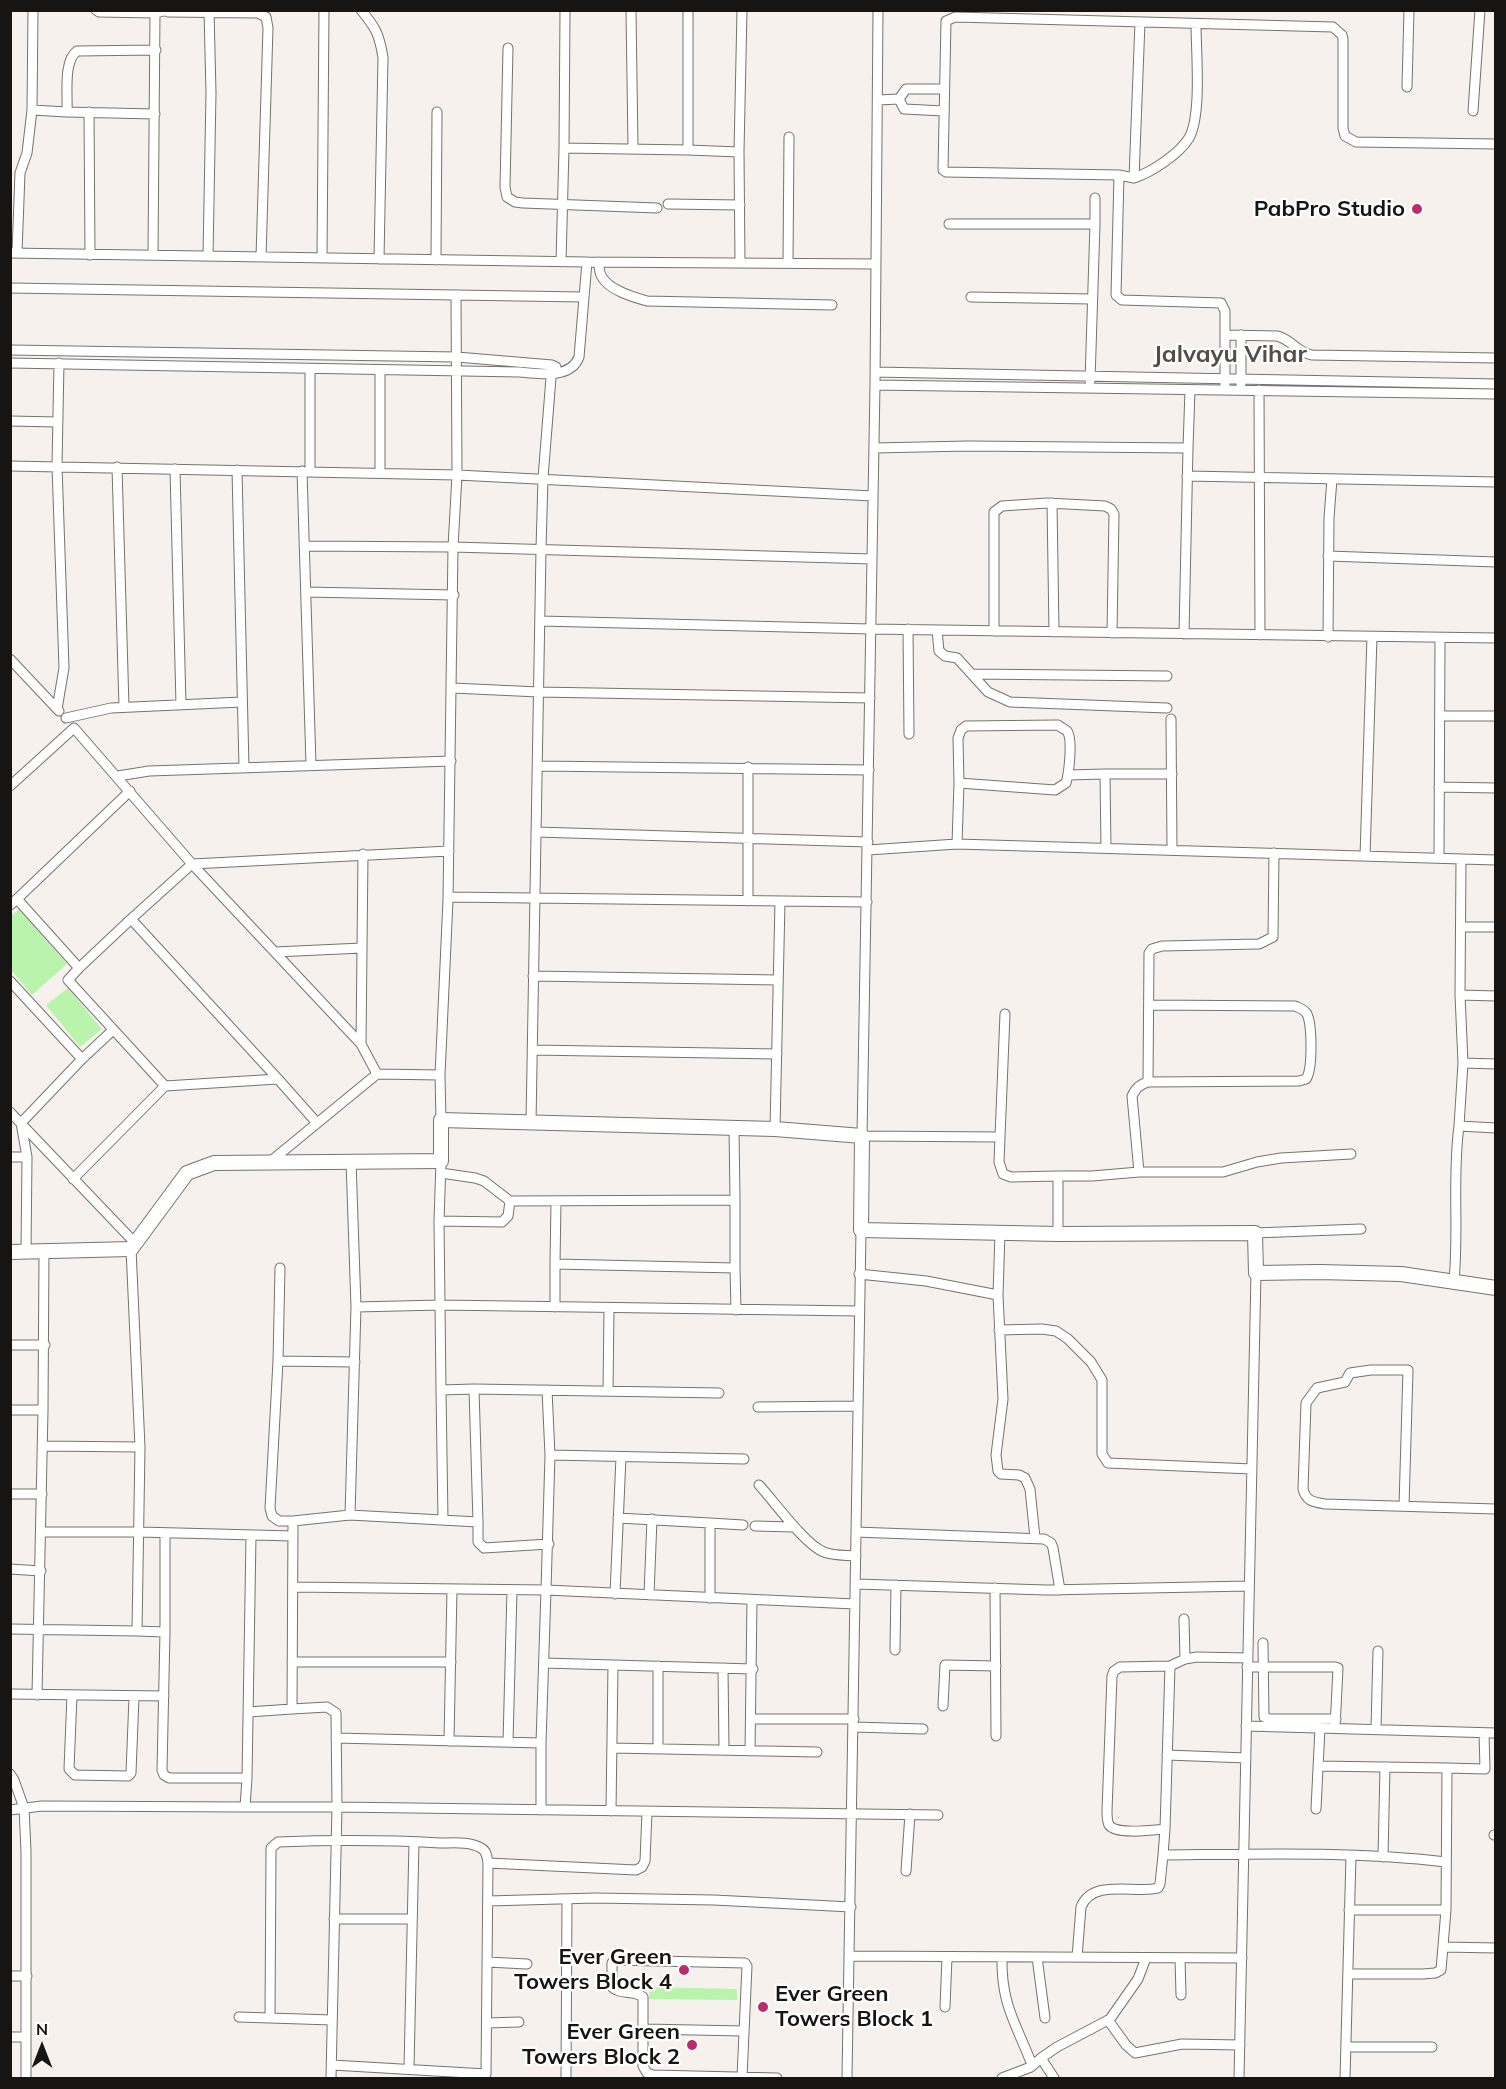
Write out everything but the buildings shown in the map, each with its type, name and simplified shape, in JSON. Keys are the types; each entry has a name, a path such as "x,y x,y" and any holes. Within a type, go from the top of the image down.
{"street":[{"path":"33,10 32,110 27,153 20,173 14,253 561,262 876,264"},
{"path":"96,10 99,12 258,13 266,18 268,28 261,257"},
{"path":"322,258 324,10"},
{"path":"361,10 375,27 383,57 380,259"},
{"path":"561,262 565,10"},
{"path":"631,10 633,148"},
{"path":"688,10 688,150"},
{"path":"740,263 739,152 742,10"},
{"path":"847,2079 875,385 878,10"},
{"path":"1407,87 1409,10"},
{"path":"1473,111 1480,10"},
{"path":"208,256 211,93 209,11"},
{"path":"153,255 155,13"},
{"path":"1196,24 1195,121 1190,136 1182,146 1148,173 1134,178 1119,175 946,172 942,167 945,21 949,18 1333,27 1343,39 1343,128 1345,136 1350,140 1356,142 1496,144"},
{"path":"1134,178 1140,22"},
{"path":"508,48 505,187 507,197 515,202 562,206 657,208"},
{"path":"67,112 68,64 76,51 156,50"},
{"path":"899,99 906,89 944,90"},
{"path":"878,100 899,99"},
{"path":"899,99 904,109 944,111"},
{"path":"32,110 155,114"},
{"path":"89,112 90,255"},
{"path":"436,260 437,112"},
{"path":"788,263 789,137"},
{"path":"564,148 739,152"},
{"path":"1119,175 1116,295 1122,300 1221,303 1225,311 1225,385"},
{"path":"1090,388 1095,198"},
{"path":"668,204 740,205"},
{"path":"949,224 1095,224"},
{"path":"10,363 457,371 562,370 576,364 579,357 587,262"},
{"path":"599,262 603,280 633,297 647,301 832,305"},
{"path":"10,288 583,297"},
{"path":"443,1520 439,1221 440,1075 448,897 453,547 457,475 456,295"},
{"path":"971,297 1092,298"},
{"path":"1226,335 1269,335 1285,338 1302,352 1312,355 1496,358"},
{"path":"1241,335 1241,385"},
{"path":"10,350 457,357 552,370"},
{"path":"57,709 64,668 57,466 59,363"},
{"path":"310,369 304,546 311,765"},
{"path":"380,370 380,473"},
{"path":"531,1123 541,549 543,478 552,370"},
{"path":"875,372 1090,377 1225,385 1496,384"},
{"path":"875,385 1190,390 1225,385"},
{"path":"1241,385 1259,390 1496,394"},
{"path":"1184,634 1190,390"},
{"path":"1259,390 1260,635"},
{"path":"10,422 57,422"},
{"path":"874,448 968,446 1188,448"},
{"path":"10,466 457,475 873,496"},
{"path":"117,468 124,707"},
{"path":"175,469 181,705"},
{"path":"237,470 244,768"},
{"path":"1187,476 1496,482"},
{"path":"1328,637 1328,556 1332,479"},
{"path":"994,631 994,512 1002,506 1052,503 1105,506 1114,514 1112,633"},
{"path":"1052,503 1054,632"},
{"path":"304,546 541,549 872,559"},
{"path":"1328,556 1496,562"},
{"path":"306,592 453,595"},
{"path":"540,621 871,629 1496,638"},
{"path":"908,629 909,734"},
{"path":"937,630 939,651 945,656 957,658 988,692 1010,702 1167,708"},
{"path":"1365,856 1372,637"},
{"path":"1439,858 1440,638"},
{"path":"10,659 118,776 192,864 361,1044 377,1074"},
{"path":"972,674 1167,676"},
{"path":"452,688 539,692 870,698"},
{"path":"66,718 111,708 242,702"},
{"path":"1440,716 1496,716"},
{"path":"1171,720 1172,850"},
{"path":"957,844 958,738 961,730 966,726 1058,726 1066,730 1070,737 1066,783 1055,790 959,783"},
{"path":"12,783 74,728"},
{"path":"118,776 149,771 451,761"},
{"path":"538,766 869,770"},
{"path":"748,767 748,901"},
{"path":"1105,774 1106,849"},
{"path":"1068,775 1172,774"},
{"path":"1439,787 1496,788"},
{"path":"79,968 14,902 130,791"},
{"path":"536,832 747,838 868,846 957,844 1496,860"},
{"path":"165,1086 68,981 79,968 192,864 449,851"},
{"path":"1148,1082 1149,961 1152,949 1162,946 1259,944 1273,937 1274,853"},
{"path":"361,1044 363,854"},
{"path":"1454,1281 1457,1245 1456,1156 1463,1063 1460,995 1461,859"},
{"path":"448,897 867,902"},
{"path":"775,1129 780,901"},
{"path":"131,919 317,1123"},
{"path":"1461,927 1496,927"},
{"path":"275,952 362,948"},
{"path":"534,976 778,980"},
{"path":"10,981 82,1059"},
{"path":"1460,995 1496,996"},
{"path":"1139,1172 1132,1096 1136,1088 1148,1082 1299,1081 1306,1079 1310,1073 1311,1064 1309,1023 1306,1012 1295,1006 1149,1005"},
{"path":"1005,1014 999,1162 1003,1174 1011,1176 1092,1176 1139,1172 1223,1173 1257,1162 1281,1158 1351,1154"},
{"path":"21,1123 113,1030"},
{"path":"532,1050 777,1054"},
{"path":"1463,1063 1496,1064"},
{"path":"270,1161 377,1074 440,1075"},
{"path":"73,1179 165,1086 278,1079"},
{"path":"10,1112 133,1246"},
{"path":"441,1120 775,1129 887,1137 1000,1137"},
{"path":"21,1123 27,1157 26,1252"},
{"path":"1459,1126 1496,1128"},
{"path":"734,1128 736,1310"},
{"path":"10,1157 27,1157"},
{"path":"351,1161 356,1307 351,1515"},
{"path":"137,1631 141,1447 133,1246 187,1173 213,1163 351,1161 441,1167 484,1181 510,1201 735,1200"},
{"path":"1058,1176 1058,1234"},
{"path":"439,1221 502,1222 508,1216 510,1201"},
{"path":"555,1307 556,1201"},
{"path":"861,1230 1058,1234 1255,1233 1361,1229"},
{"path":"1000,1233 998,1295 1003,1399 996,1455 998,1471 1001,1474 1018,1475 1025,1478 1030,1489 1035,1538"},
{"path":"1239,2079 1255,1233"},
{"path":"10,1252 133,1246"},
{"path":"37,1695 45,1346 44,1252"},
{"path":"555,1264 735,1268"},
{"path":"280,1268 278,1361 270,1508 272,1516 279,1521 351,1515 478,1522"},
{"path":"1256,1273 1401,1274 1496,1288"},
{"path":"859,1274 926,1281 998,1295"},
{"path":"356,1307 440,1305 859,1311"},
{"path":"608,1391 609,1308"},
{"path":"999,1330 1056,1331 1068,1339 1091,1362 1102,1380 1102,1454 1108,1463 1252,1469"},
{"path":"10,1345 45,1346"},
{"path":"278,1361 354,1362"},
{"path":"1404,1506 1408,1370 1371,1370 1350,1373 1346,1382 1317,1388 1305,1408 1303,1489 1305,1496 1312,1502 1325,1504 1496,1509"},
{"path":"474,1389 478,1542 484,1548 549,1544"},
{"path":"441,1390 719,1393"},
{"path":"541,1810 541,1743 549,1544 550,1455 547,1390"},
{"path":"758,1407 858,1406"},
{"path":"10,1410 43,1410"},
{"path":"42,1446 141,1447"},
{"path":"550,1455 744,1459"},
{"path":"615,1594 621,1456"},
{"path":"759,1485 786,1515 793,1527 820,1550 826,1553 856,1556"},
{"path":"10,1494 42,1494"},
{"path":"618,1518 743,1525"},
{"path":"649,1595 652,1519"},
{"path":"292,1709 293,1521"},
{"path":"710,1523 710,1598"},
{"path":"755,1526 793,1527"},
{"path":"41,1532 293,1536"},
{"path":"856,1532 1044,1539 1051,1543 1053,1548 1060,1590"},
{"path":"165,1533 162,1770 169,1778 247,1778"},
{"path":"245,1807 251,1536"},
{"path":"10,1569 41,1570"},
{"path":"856,1584 1060,1590 1249,1586"},
{"path":"896,1585 896,1650"},
{"path":"293,1587 546,1590 855,1604"},
{"path":"995,1588 996,1736"},
{"path":"450,1741 452,1589"},
{"path":"508,1742 512,1590"},
{"path":"750,1751 753,1669 752,1600"},
{"path":"1184,1619 1185,1659"},
{"path":"10,1629 165,1632"},
{"path":"1263,1643 1264,1717 1269,1719 1376,1729 1496,1733"},
{"path":"1376,1729 1378,1651"},
{"path":"1165,1829 1115,1829 1108,1823 1112,1676 1114,1671 1120,1667 1170,1666 1185,1659 1197,1657 1263,1667 1335,1667 1338,1668 1335,1724"},
{"path":"292,1662 451,1662"},
{"path":"544,1663 753,1669"},
{"path":"610,1811 613,1665"},
{"path":"943,1706 945,1665 996,1666"},
{"path":"658,1666 658,1749"},
{"path":"1077,1957 1081,1907 1088,1896 1102,1890 1158,1888 1160,1884 1165,1829 1170,1666"},
{"path":"723,1668 724,1750"},
{"path":"10,1694 164,1696"},
{"path":"72,1695 69,1769 75,1775 128,1776 133,1768 134,1696"},
{"path":"248,1712 327,1707 336,1713 337,1807 331,2079"},
{"path":"751,1719 854,1723 923,1729"},
{"path":"1246,1726 1320,1728 1335,1724"},
{"path":"1316,1809 1320,1728"},
{"path":"1318,1766 1490,1770 1484,1733"},
{"path":"336,1738 541,1743"},
{"path":"612,1749 817,1752"},
{"path":"1167,1755 1246,1758"},
{"path":"1383,1857 1384,1767"},
{"path":"1348,1974 1435,1973 1441,1970 1446,1910 1447,1768"},
{"path":"10,1774 15,1780 24,1809 26,2079"},
{"path":"10,1810 42,1806 337,1807 938,1815"},
{"path":"488,1863 636,1870 642,1867 645,1861 647,1812"},
{"path":"906,1871 910,1814"},
{"path":"270,2018 271,1848 278,1842 336,1840 473,1844 483,1849 488,1863 487,2023 491,2076 409,2068 332,2065"},
{"path":"409,2068 414,1842"},
{"path":"1163,1855 1351,1856 1446,1862"},
{"path":"1345,2079 1351,1856"},
{"path":"566,2079 567,1899"},
{"path":"488,1901 714,1900 850,1907"},
{"path":"1349,1910 1446,1910"},
{"path":"334,1919 412,1919"},
{"path":"1444,1947 1496,1948"},
{"path":"850,1956 1242,1958"},
{"path":"945,2007 947,1957"},
{"path":"1002,1957 1007,2007 1032,2065"},
{"path":"1037,1957 1045,2018"},
{"path":"1002,2079 1021,2072 1057,2048 1108,2020 1138,1979 1146,1958"},
{"path":"1180,1958 1182,1995"},
{"path":"742,2077 747,1966 745,1963 614,1960 612,1987 615,1990 644,1997 644,2066 647,2073 777,2079"},
{"path":"488,1962 527,1964"},
{"path":"10,1976 27,1976"},
{"path":"240,2017 332,2020"},
{"path":"1108,2020 1126,2045 1136,2053 1182,2044 1240,2045"},
{"path":"487,2023 519,2022"},
{"path":"644,2029 743,2031"},
{"path":"10,2037 26,2037"},
{"path":"1346,2047 1432,2047"},
{"path":"1041,2058 1054,2079"}],"green space":[{"path":"19,909 67,964 32,995 11,970 11,916"},
{"path":"68,988 102,1029 80,1047 46,1005"},
{"path":"650,1987 737,1989 737,2000 649,1999"}],"place":[{"name":"PabPro Studio","path":"1417,209"},
{"name":"Ever Green Towers Block 4","path":"684,1970"},
{"name":"Ever Green Towers Block 1","path":"763,2007"},
{"name":"Ever Green Towers Block 2","path":"692,2045"}],"district":[{"name":"Jalvayu Vihar","path":"1230,355"}]}
